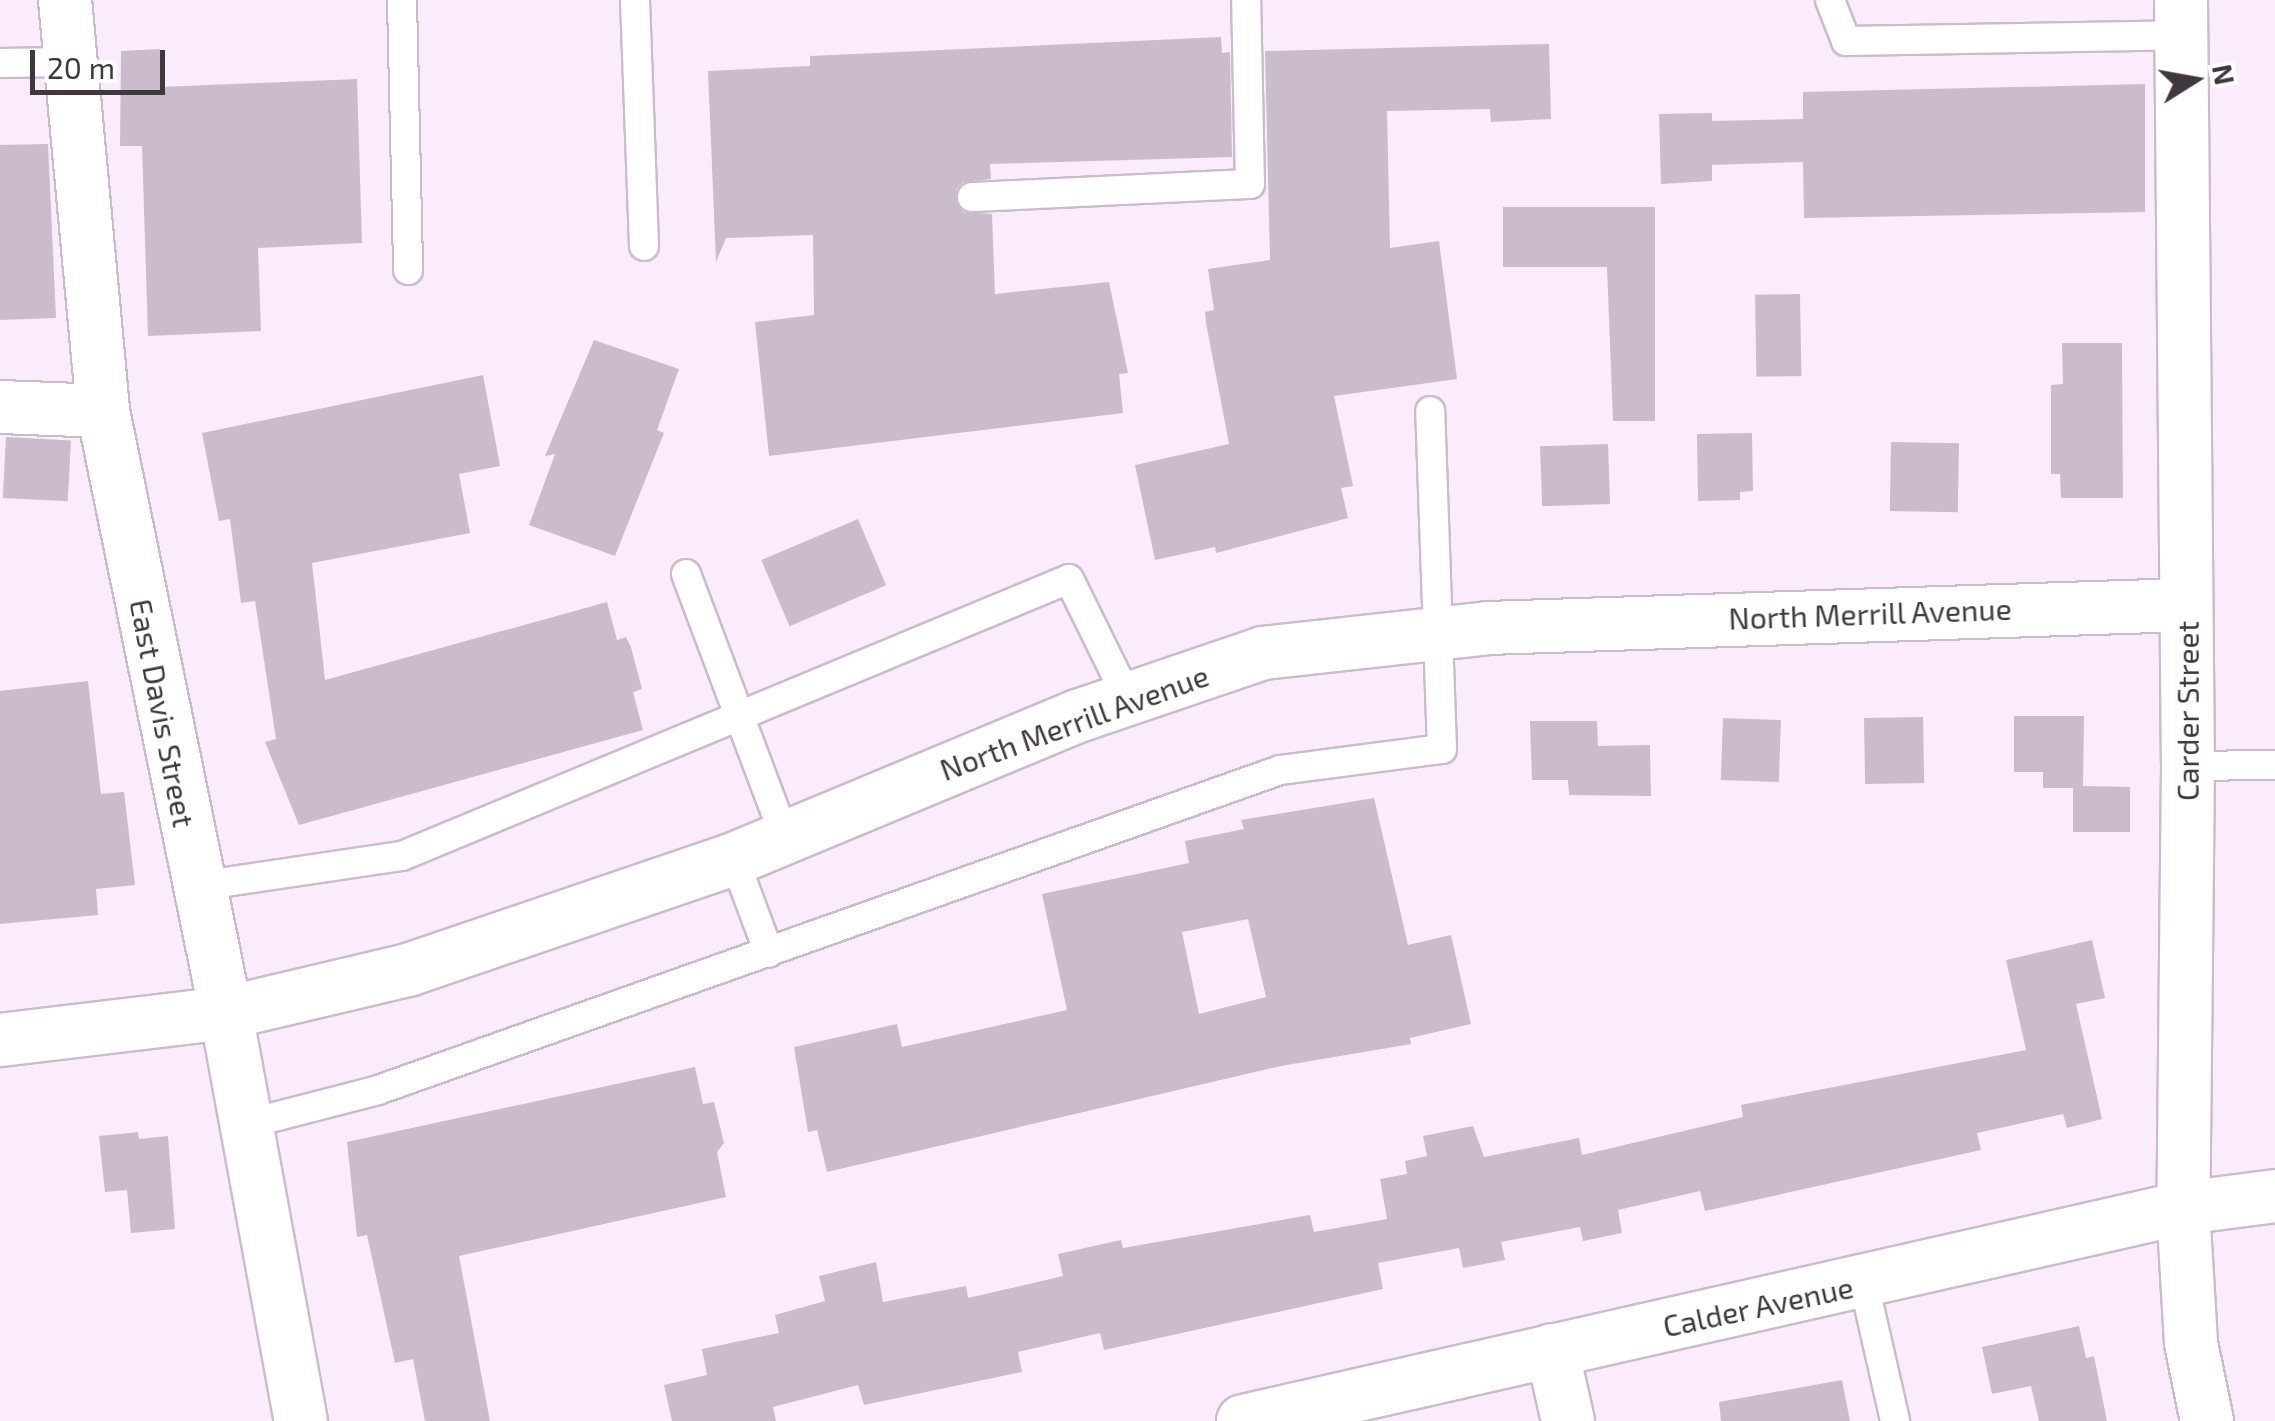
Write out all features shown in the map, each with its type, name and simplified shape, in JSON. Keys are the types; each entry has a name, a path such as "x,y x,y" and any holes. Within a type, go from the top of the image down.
{"street":[{"name":"East Davis Street","path":"65,0 103,411 226,1013 301,1421"},
{"name":"Carder Street","path":"2181,18 2188,766 2184,1208 2190,1342 2207,1421"},
{"path":"0,406 103,411"},
{"name":"North Merrill Avenue","path":"0,1040 226,1013 408,970 734,858 1128,699 1263,653 1441,633 1775,614 2186,605"},
{"name":"Calder Avenue","path":"1242,1421 1864,1284 2184,1208 2275,1196"},
{"path":"1552,1350 1568,1421"}],"lane":[{"path":"402,0 408,270"},
{"path":"634,0 644,246"},
{"path":"972,197 1250,184 1246,0"},
{"path":"1830,0 1846,41 2181,18"},
{"path":"0,63 73,62"},
{"path":"247,1124 378,1090 1280,770 1442,749 1441,633 1430,411"},
{"path":"686,574 736,717 785,837"},
{"path":"198,886 402,856 1069,580 1128,699"},
{"path":"2188,766 2275,764"},
{"path":"734,858 769,953"},
{"path":"1864,1284 1895,1421"}],"building":[{"path":"1221,37 1222,53 1230,52 1232,157 990,164 991,179 963,182 956,190 963,212 992,214 995,294 1109,282 1128,373 1119,374 1123,413 769,456 755,322 814,315 813,235 726,238 716,262 708,71 810,66 810,56"},
{"path":"1549,44 1551,119 1491,122 1490,109 1387,111 1390,248 1439,241 1457,379 1334,396 1353,486 1341,488 1348,518 1216,553 1215,547 1155,560 1135,465 1229,444 1206,323 1205,312 1214,310 1208,269 1270,260 1265,51"},
{"path":"160,49 161,87 357,79 362,243 258,248 261,331 148,336 142,146 120,146 121,51"},
{"path":"2145,84 2145,212 1804,218 1803,162 1712,165 1712,181 1661,184 1659,114 1712,113 1712,121 1803,119 1803,92"},
{"path":"48,144 56,318 0,320 0,145"},
{"path":"1503,207 1655,207 1655,421 1613,421 1607,267 1503,267"},
{"path":"1800,294 1801,376 1756,377 1755,295"},
{"path":"594,340 679,369 657,430 664,433 615,556 529,525 555,454 545,456"},
{"path":"2062,343 2122,343 2123,498 2061,498 2060,474 2051,474 2051,385 2063,384"},
{"path":"483,375 500,466 459,474 470,533 312,563 325,680 607,602 617,640 626,637 631,647 642,689 633,692 643,730 299,825 265,742 276,739 255,601 241,603 230,519 219,521 202,433"},
{"path":"1752,433 1753,491 1740,492 1740,500 1698,501 1697,434"},
{"path":"6,437 71,440 68,501 3,498"},
{"path":"1891,442 1959,443 1958,512 1890,511"},
{"path":"1608,444 1610,504 1542,506 1540,446"},
{"path":"858,519 886,585 789,626 761,560"},
{"path":"88,681 101,794 124,792 135,885 96,889 98,915 0,924 0,691"},
{"path":"2014,716 2084,716 2083,786 2130,787 2130,832 2073,832 2073,788 2043,788 2043,772 2014,772"},
{"path":"1923,717 1924,783 1865,784 1864,718"},
{"path":"1723,718 1781,720 1779,782 1721,780"},
{"path":"1530,721 1597,721 1598,746 1650,745 1651,796 1569,795 1568,780 1532,780"},
{"path":"1374,798 1408,945 1451,935 1471,1024 1410,1038 1411,1044 1281,1066 827,1172 817,1130 808,1132 794,1047 897,1024 902,1047 1067,1010 1042,894 1189,863 1185,841 1244,829 1241,820","holes":["1248,919 1266,997 1199,1014 1182,932"]},
{"path":"2092,940 2105,998 2076,1004 2102,1119 2067,1128 2063,1114 1977,1133 1981,1150 1705,1211 1700,1191 1618,1210 1622,1233 1583,1241 1580,1227 1501,1242 1505,1260 1463,1268 1459,1248 1378,1263 1383,1289 1104,1350 1100,1333 1018,1352 1022,1372 864,1405 858,1385 773,1407 776,1421 672,1421 664,1385 707,1375 702,1349 779,1333 775,1315 825,1301 819,1276 876,1262 883,1302 966,1286 968,1298 1063,1276 1058,1254 1121,1240 1123,1248 1310,1215 1314,1232 1387,1219 1380,1179 1407,1174 1405,1161 1427,1156 1423,1136 1473,1126 1484,1157 1579,1138 1582,1155 1743,1117 1741,1105 2026,1050 2006,960"},
{"path":"695,1067 703,1104 714,1102 724,1143 717,1152 726,1197 459,1256 490,1421 425,1421 413,1359 395,1363 367,1235 357,1237 347,1142"},
{"path":"138,1132 139,1139 168,1136 175,1229 131,1233 127,1190 105,1192 99,1136"},
{"path":"2079,1326 2086,1358 2094,1356 2107,1421 2039,1421 2031,1386 1992,1394 1982,1347"},
{"path":"1842,1380 1850,1421 1721,1421 1719,1402"}]}
